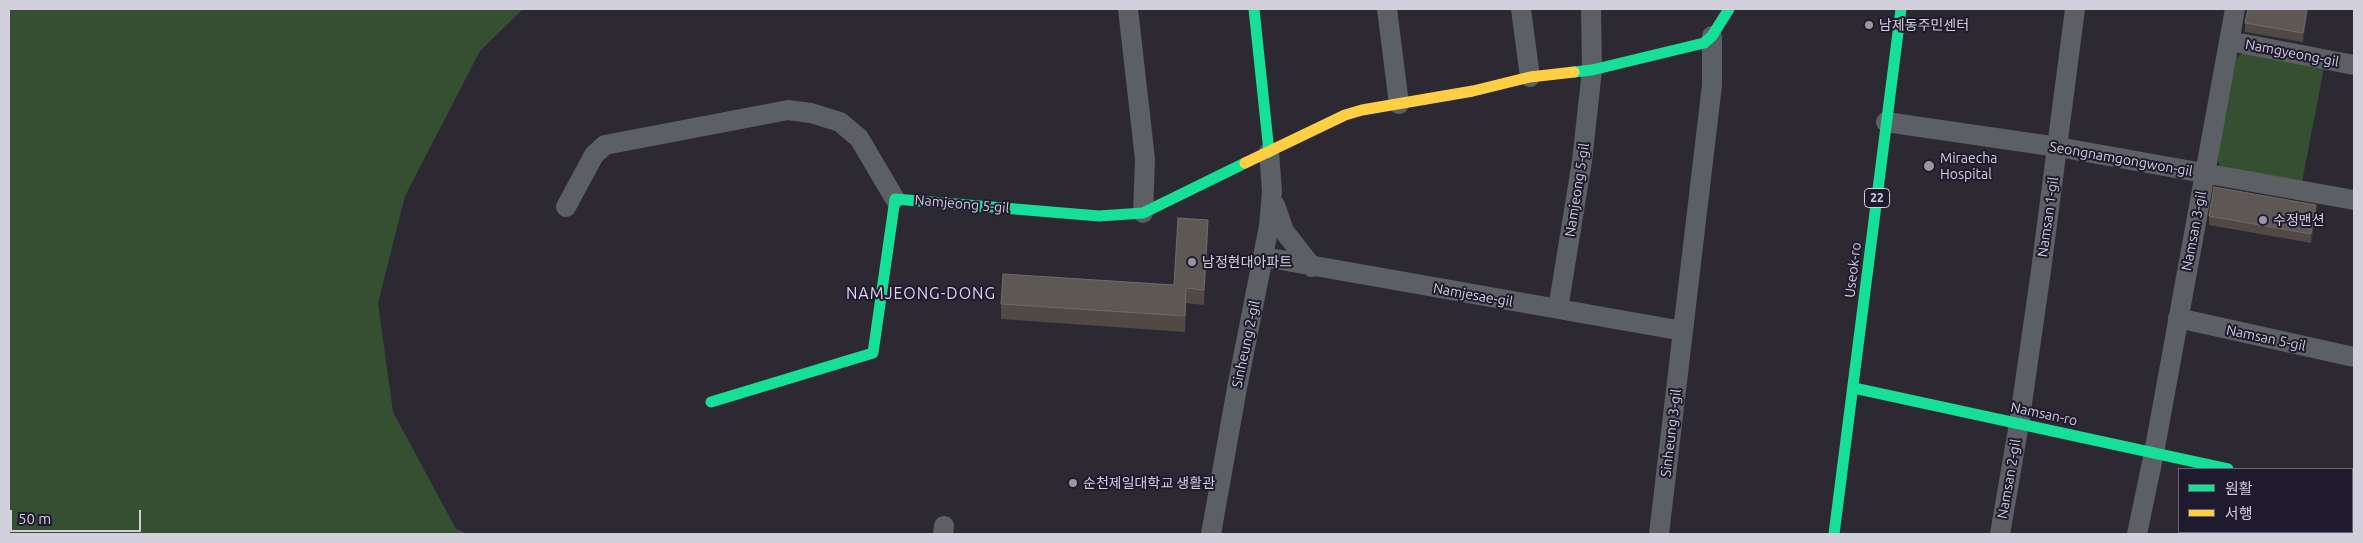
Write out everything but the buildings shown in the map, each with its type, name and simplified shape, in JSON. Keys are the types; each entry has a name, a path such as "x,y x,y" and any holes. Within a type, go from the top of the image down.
{"street":[{"path":"1128,9 1145,159 1143,212"},
{"path":"1254,9 1269,152"},
{"path":"1388,9 1399,104"},
{"path":"1521,9 1530,78"},
{"name":"Namjeong 5-gil","path":"1558,309 1582,161 1592,70 1591,9"},
{"path":"1683,331 1712,85 1712,36 1729,9"},
{"name":"Useok-ro","path":"1834,534 1901,9"},
{"name":"Namsan 1-gil","path":"2019,424 2058,148 2075,9"},
{"name":"Namsan 3-gil","path":"2137,534 2154,453 2235,9"},
{"name":"Namjeong 5-gil","path":"711,402 872,353 896,199 1099,216 1143,212 1345,115 1362,110 1473,91 1530,78 1592,70 1704,43 1712,36"},
{"name":"Namgyeong-gil","path":"2229,41 2354,65"},
{"path":"566,207 594,155 605,144 788,110 811,113 840,122 859,138 896,199"},
{"name":"Seongnamgongwon-gil","path":"1886,122 2058,148 2354,200"},
{"name":"Sinheung 2-gil","path":"1210,534 1270,226 1272,194 1269,152"},
{"path":"1272,194 1284,231 1312,266"},
{"name":"Namjesae-gil","path":"1264,258 1683,331"},
{"name":"Namsan 5-gil","path":"2178,318 2354,357"},
{"name":"Sinheung 3-gil","path":"1659,534 1683,331"},
{"name":"Namsan-ro","path":"1854,388 2223,468"},
{"name":"Namsan 2-gil","path":"2000,534 2019,424"}],"green space":[{"path":"9,9 523,9 480,51 405,196 378,303 393,412 456,529 468,534 9,534"},
{"path":"2243,53 2324,68 2302,182 2221,167 2214,154 2233,61"}],"traffic: fast":[{"path":"1254,9 1269,152"},
{"path":"1574,72 1592,70 1704,43 1712,36 1729,9"},
{"path":"1834,534 1901,9"},
{"path":"711,402 873,353 895,199 1099,216 1143,213 1245,163"},
{"path":"1854,388 2223,468"}],"traffic: slow":[{"path":"1245,163 1345,115 1362,110 1473,91 1530,77 1574,72"}],"place":[{"name":"남제동주민센터","path":"1869,25"},
{"name":"Miraecha Hospital","path":"1929,166"},
{"name":"수정맨션","path":"2263,220"},
{"name":"남정현대아파트","path":"1192,262"},
{"name":"순천제일대학교 생활관","path":"1073,483"}],"district":[{"name":"NAMJEONG-DONG","path":"921,294"}]}
